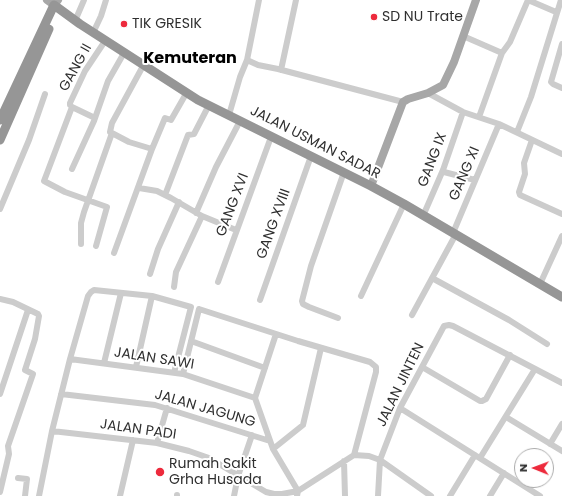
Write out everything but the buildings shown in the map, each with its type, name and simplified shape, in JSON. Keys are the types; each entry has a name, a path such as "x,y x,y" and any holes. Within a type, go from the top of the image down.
{"highway":[{"name":"JALAN USMAN SADAR","path":"56,3 93,33 124,54 209,105 371,186 562,297"},
{"path":"0,120 56,3"},
{"path":"0,140 46,34 56,3"}],"main road":[{"path":"371,186 403,102 428,93 443,85 454,62 476,0"}],"street":[{"path":"76,20 84,0"},
{"path":"93,33 101,16 106,0"},
{"path":"229,115 240,77 247,60 259,0"},
{"path":"281,70 296,0"},
{"path":"479,117 502,53 510,42 528,0 556,12"},
{"path":"517,132 531,97 556,12 561,0"},
{"path":"462,36 502,53"},
{"name":"GANG II","path":"90,200 65,192 44,181 72,106 70,103 86,71 105,41"},
{"path":"562,46 551,82 552,84 562,88"},
{"path":"72,169 95,118 108,80 124,54"},
{"path":"247,60 403,102"},
{"path":"81,244 82,223 112,133 110,132 112,124 143,66"},
{"path":"114,253 165,118 171,120 187,92"},
{"path":"428,93 463,112 499,124 562,154"},
{"path":"0,209 29,140 45,94"},
{"path":"165,194 188,135 194,134 209,105"},
{"path":"72,106 95,118"},
{"name":"GANG IX","path":"423,216 443,170 463,112"},
{"path":"174,287 176,272 199,215 216,167 240,121"},
{"name":"GANG XI","path":"412,316 454,234 499,124"},
{"path":"112,133 129,142 152,150"},
{"name":"GANG XVI","path":"218,282 236,230 272,137"},
{"path":"532,140 524,163 525,174 519,192 520,195 562,214"},
{"name":"GANG XVIII","path":"260,300 311,156"},
{"path":"443,170 444,172 475,180"},
{"path":"338,318 309,307 303,304 302,301 311,266 344,172"},
{"path":"139,188 165,194 199,215 236,230"},
{"path":"90,200 106,207 96,246"},
{"path":"150,274 158,249 179,202"},
{"path":"362,296 404,204"},
{"path":"540,284 562,236"},
{"path":"432,278 509,320 547,344"},
{"path":"39,496 61,394 88,296 91,292 94,290 152,296 191,307 174,373"},
{"path":"104,363 121,293"},
{"path":"136,367 152,296"},
{"path":"0,299 13,302 38,314 39,316 35,339 25,370 33,374 8,446 9,454 0,489"},
{"path":"183,374 199,309 370,362 376,367 376,372 354,454 298,493 273,449 255,398 276,334"},
{"path":"0,394 28,310"},
{"name":"JALAN JINTEN","path":"378,496 380,460 400,408 443,328 449,325 453,326 510,355"},
{"path":"191,342 265,368"},
{"path":"273,449 303,425 321,348"},
{"path":"422,367 480,401 486,399 510,355 562,383"},
{"name":"JALAN SAWI","path":"70,359 183,374 255,398"},
{"path":"450,496 506,417 535,369"},
{"name":"JALAN JAGUNG","path":"61,394 155,405 270,441"},
{"path":"157,442 167,408"},
{"path":"400,408 504,473 536,495"},
{"path":"506,417 562,451"},
{"path":"550,444 562,424"},
{"name":"JALAN PADI","path":"52,431 157,442 189,450 209,458 266,492 282,494 298,493"},
{"path":"234,496 238,476 252,435"},
{"path":"120,496 133,440"},
{"path":"354,454 369,456 380,460 432,496"},
{"path":"344,461 345,496"},
{"path":"490,496 504,473"},
{"path":"18,478 27,479 25,496"}],"place":[{"name":"SD NU Trate","path":"374,17"},
{"name":"TIK GRESIK","path":"124,24"},
{"name":"Rumah Sakit Grha Husada","path":"160,472"}],"district":[{"name":"Kemuteran","path":"190,59"}]}
